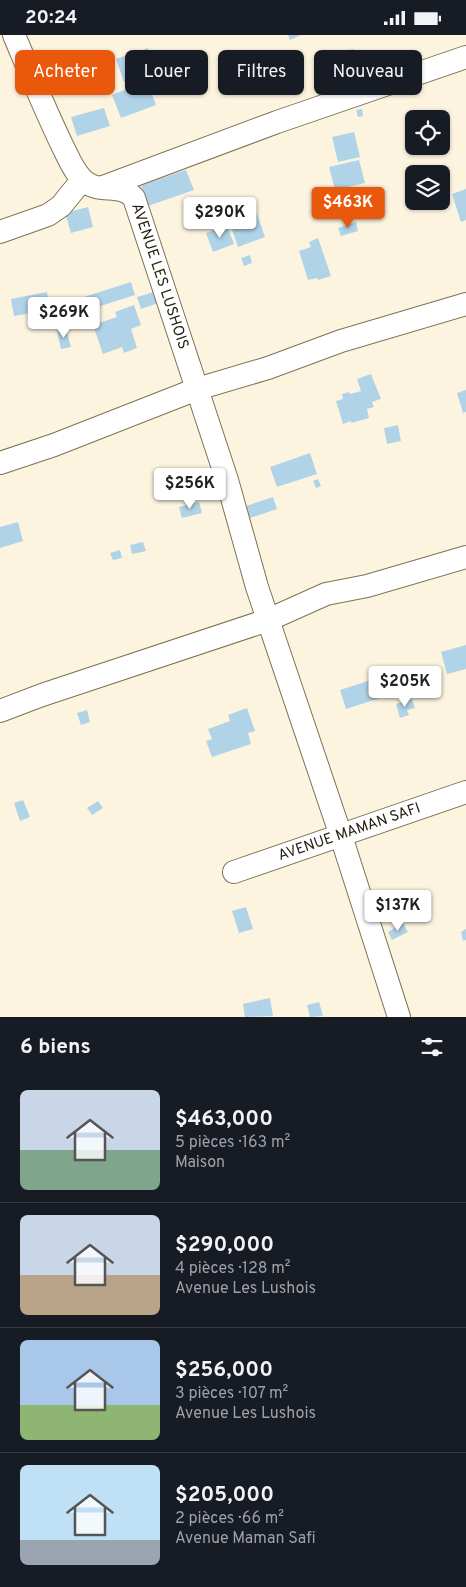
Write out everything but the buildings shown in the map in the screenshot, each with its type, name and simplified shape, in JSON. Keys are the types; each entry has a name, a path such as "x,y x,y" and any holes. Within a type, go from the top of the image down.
{"street":[{"path":"14,35 69,159 91,184"},
{"path":"0,232 48,215 91,184 466,57"},
{"name":"AVENUE LES LUSHOIS","path":"91,184 121,189 129,192 134,199 227,480 257,587 341,836 399,1017"},
{"path":"0,463 54,445 197,389 268,368 341,341 466,304"},
{"path":"0,711 42,695 268,620 326,594 367,586 466,557"},
{"name":"AVENUE MAMAN SAFI","path":"234,872 466,792"}]}
